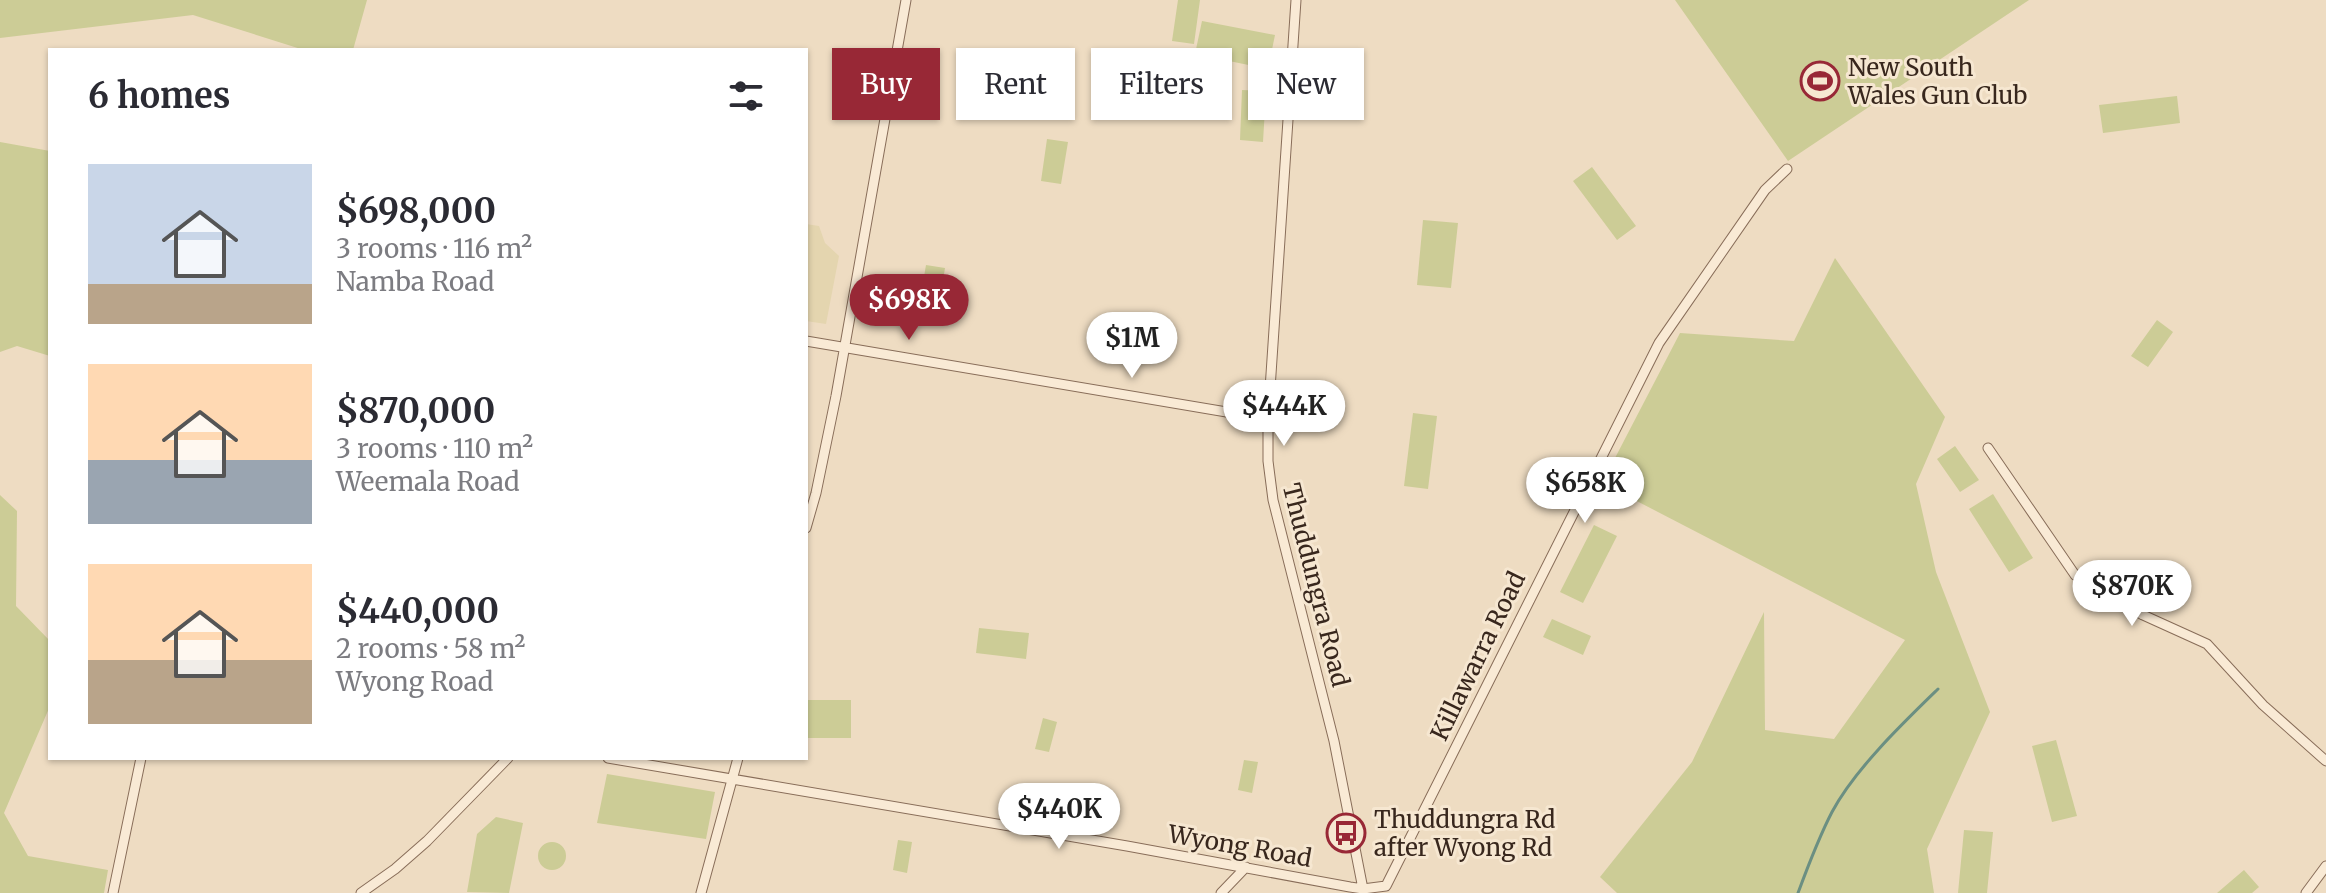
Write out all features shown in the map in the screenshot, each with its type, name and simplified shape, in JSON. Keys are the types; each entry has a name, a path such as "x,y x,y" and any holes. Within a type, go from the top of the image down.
{"street":[{"path":"808,520 834,410 906,0"},
{"name":"Thuddungra Road","path":"1296,0 1268,419 1268,461 1273,500 1334,741 1363,889"},
{"name":"Killawarra Road","path":"1389,882 1510,635 1659,343 1765,190 1787,169"},
{"path":"808,341 1268,419"},
{"path":"1988,448 2075,575 2143,615 2207,644 2263,705 2326,761"},
{"path":"113,893 141,760"},
{"path":"361,893 427,841 506,760"},
{"name":"Wyong Road","path":"619,760 1363,889 1380,888 1389,882"},
{"path":"701,893 737,760"},
{"path":"2306,893 2326,866"},
{"path":"1221,893 1246,867"}],"shaded area":[{"path":"808,224 819,226 825,243 839,256 826,324 808,321"}],"green space":[{"path":"0,0 367,0 354,48 298,48 193,15 0,38"},
{"path":"1178,0 1200,0 1194,44 1172,41"},
{"name":"New South Wales Gun Club","path":"1675,0 2029,0 1788,161"},
{"path":"1202,21 1275,35 1272,48 1248,48 1248,65 1232,62 1232,48 1196,48"},
{"path":"1242,90 1248,90 1248,120 1264,120 1263,142 1240,140"},
{"path":"2177,96 2180,123 2103,133 2099,105"},
{"path":"1047,139 1068,142 1061,184 1041,181"},
{"path":"0,142 48,151 48,355 17,346 0,352"},
{"path":"1592,167 1636,226 1617,240 1573,181"},
{"path":"1423,220 1458,223 1451,288 1417,285"},
{"path":"1835,258 1945,417 1916,484 1936,572 1990,712 1927,849 1934,893 1617,893 1600,877 1692,762 1764,612 1765,730 1834,739 1905,640 1602,483 1680,333 1794,341"},
{"path":"926,265 945,268 938,310 919,306"},
{"path":"2157,320 2173,332 2148,367 2131,356"},
{"path":"1413,413 1437,416 1428,489 1404,486"},
{"path":"1955,446 1979,480 1960,492 1937,459"},
{"path":"1993,494 2033,558 2009,572 1969,509"},
{"path":"0,495 17,511 16,606 48,639 48,711 4,813 28,856 108,870 104,893 0,893"},
{"path":"1594,525 1617,536 1583,603 1560,592"},
{"path":"1552,619 1591,636 1583,655 1543,637"},
{"path":"979,628 1029,633 1026,659 976,653"},
{"path":"808,700 851,700 851,738 808,738"},
{"path":"1043,718 1057,722 1049,752 1035,749"},
{"path":"2056,740 2077,816 2052,822 2032,746"},
{"path":"1244,760 1258,762 1252,793 1238,790"},
{"path":"607,774 715,792 706,839 597,823"},
{"path":"496,817 523,823 509,893 467,892 477,834"},
{"path":"1964,830 1993,832 1987,893 1958,893"},
{"path":"898,840 912,842 907,873 893,870"},
{"path":"552,842 562,846 566,856 562,866 552,870 542,866 538,856 542,846"},
{"path":"2244,870 2259,887 2252,893 2217,893"}],"waterway":[{"path":"1798,893 1832,812 1853,779 1938,689"}],"place":[{"name":"New South Wales Gun Club","path":"1820,81"},
{"name":"Thuddungra Rd after Wyong Rd","path":"1346,833"}]}
